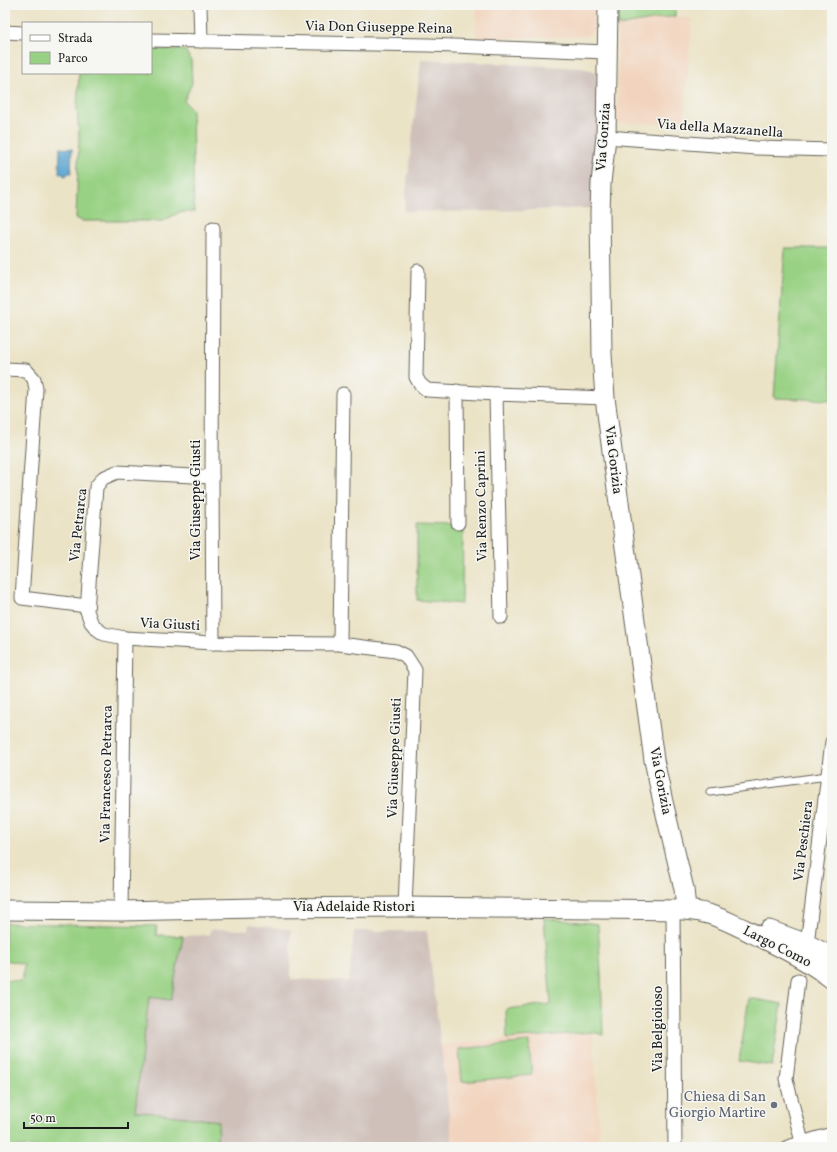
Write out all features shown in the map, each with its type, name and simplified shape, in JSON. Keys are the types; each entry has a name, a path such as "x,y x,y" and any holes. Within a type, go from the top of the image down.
{"main road":[{"name":"Via Gorizia","path":"608,5 606,137 601,183 600,238 602,354 605,398 654,760 684,889 679,910"},
{"name":"Via Adelaide Ristori","path":"14,910 121,911 405,907 679,910"},
{"name":"Largo Como","path":"679,910 704,913 721,919 803,959 832,978"},
{"name":"Largo Como","path":"721,919 758,926 807,944 832,957"}],"street":[{"path":"200,5 200,41"},
{"path":"5,32 22,33"},
{"name":"Via Don Giuseppe Reina","path":"152,40 429,45 607,52"},
{"name":"Via della Mazzanella","path":"606,137 756,148 832,150"},
{"name":"Via Giuseppe Giusti","path":"213,228 213,643 340,644 396,651 406,656 415,670 405,907"},
{"path":"418,271 416,376 420,384 426,390 605,398"},
{"path":"5,369 26,370 34,379 36,389 22,598 87,606"},
{"name":"Via Renzo Caprini","path":"457,391 458,523"},
{"path":"340,644 343,394"},
{"name":"Via Renzo Caprini","path":"496,394 501,617"},
{"name":"Via Petrarca","path":"125,638 104,634 91,622 87,611 96,487 103,478 117,472 212,477"},
{"name":"Via Giusti","path":"125,638 213,643"},
{"name":"Via Francesco Petrarca","path":"121,911 125,638"},
{"name":"Via Peschiera","path":"807,944 830,776 832,742"},
{"name":"Via Belgioioso","path":"675,1147 679,910"},
{"path":"798,980 786,1079 793,1146 832,1134"}],"lane":[{"path":"710,792 830,776"}],"shaded area":[{"path":"477,5 599,5 600,27 586,36 476,39"},
{"path":"675,16 692,19 684,124 617,123 618,26"},
{"path":"421,59 582,68 597,72 598,120 594,167 593,208 463,212 404,211"},
{"path":"249,924 291,930 291,979 349,981 354,931 427,931 453,1147 392,1147 372,1143 345,1147 216,1147 219,1121 135,1111 149,997 171,1000 183,936 209,935 211,929 248,930"},
{"path":"593,1032 600,1147 453,1147 440,1045"}],"green space":[{"path":"619,5 675,5 675,16 618,26"},
{"path":"152,49 185,50 191,60 192,83 184,101 192,110 194,212 180,212 163,221 82,221 76,218 79,137 77,107 79,74 152,74"},
{"path":"785,248 832,248 832,400 774,398"},
{"path":"417,525 453,526 463,528 462,604 417,600"},
{"path":"544,918 598,924 603,1035 593,1032 507,1039 506,1009 551,1004"},
{"path":"5,923 157,926 156,935 183,936 171,1000 149,997 135,1111 219,1121 216,1147 5,1147 5,980 22,981 24,964 5,960"},
{"path":"749,998 782,1004 772,1066 739,1061"},
{"path":"529,1042 532,1075 462,1082 459,1049"}],"water":[{"path":"60,148 72,149 71,173 68,173 66,176 59,173"}],"place":[{"name":"Chiesa di San Giorgio Martire","path":"774,1105"}]}
